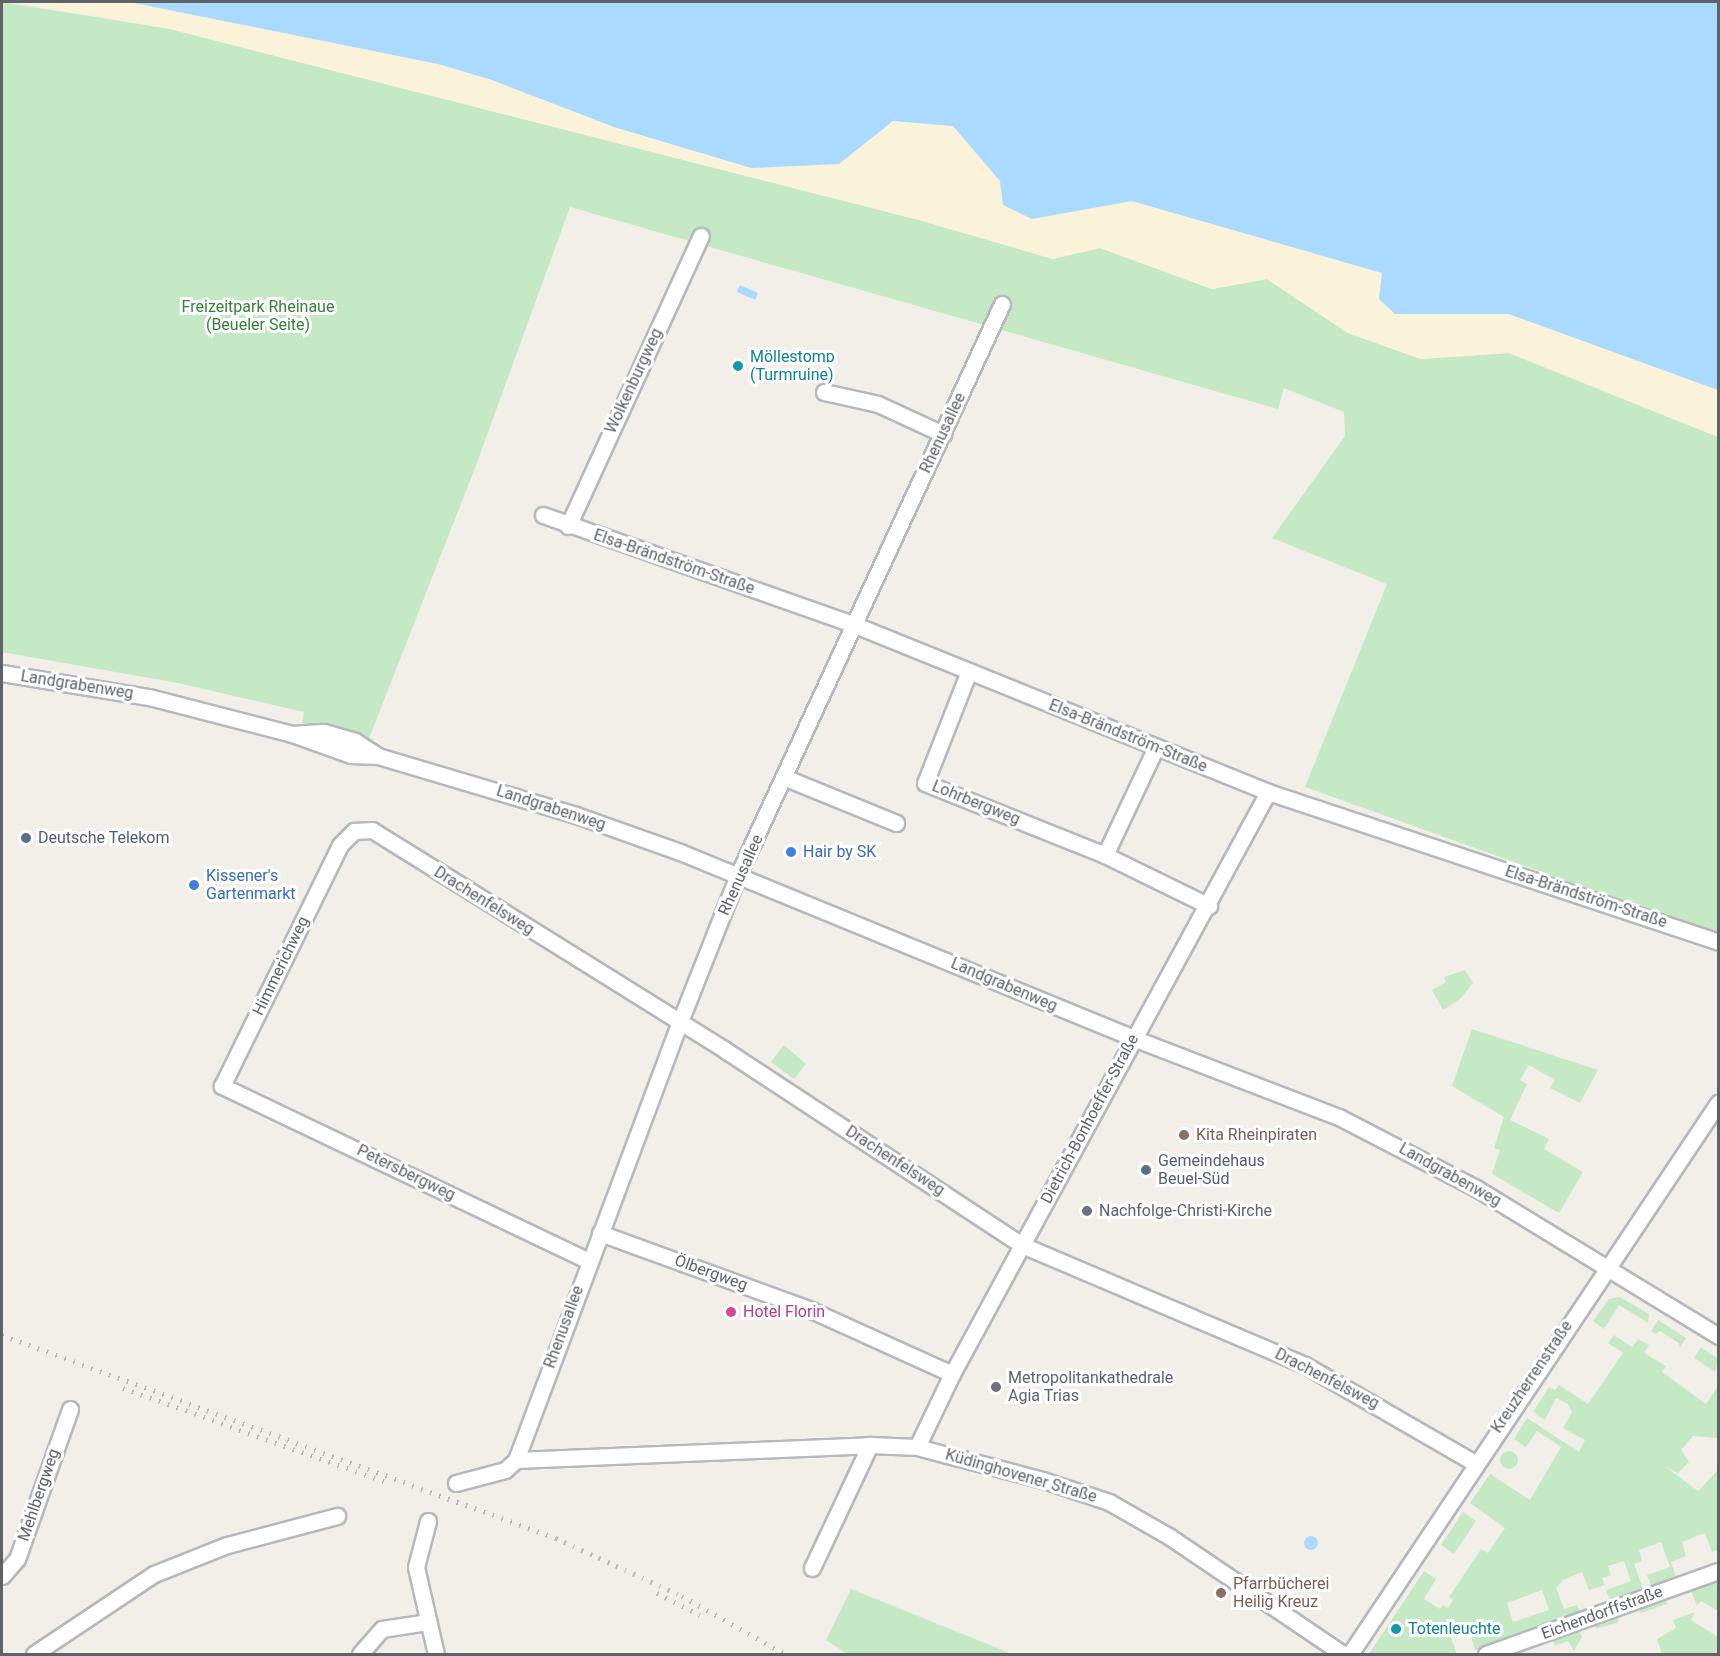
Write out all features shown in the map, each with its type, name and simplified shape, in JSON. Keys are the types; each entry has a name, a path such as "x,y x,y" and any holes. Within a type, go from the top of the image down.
{"street":[{"name":"Wolkenburgweg","path":"568,526 701,236"},
{"name":"Rhenusallee","path":"516,1460 589,1261 738,875 786,778 1002,304"},
{"path":"824,392 878,404 943,434"},
{"name":"Elsa-Brändström-Straße","path":"543,515 568,526 855,625 1268,792 1719,942"},
{"name":"Lohrbergweg","path":"969,671 925,783 1105,855 1209,906"},
{"name":"Landgrabenweg","path":"2,673 149,697 292,734 351,755 378,756 576,815 738,875 1133,1038 1373,1133 1607,1266 1719,1336"},
{"path":"1105,855 1156,747"},
{"path":"786,778 896,824"},
{"name":"Dietrich-Bonhoeffer-Straße","path":"916,1447 952,1374 1133,1038 1209,906 1268,792"},
{"name":"Drachenfelsweg","path":"340,845 354,831 372,830 1022,1245 1305,1365 1475,1463"},
{"name":"Himmerichweg","path":"222,1086 340,845"},
{"name":"Petersbergweg","path":"222,1086 589,1261"},
{"name":"Kreuzherrenstraße","path":"1350,1654 1475,1463 1719,1103"},
{"name":"Ölbergweg","path":"600,1233 811,1310 952,1374"},
{"name":"Mehlbergweg","path":"2,1576 17,1559 70,1409"},
{"path":"812,1568 870,1445"},
{"name":"Küdinghovener Straße","path":"456,1483 505,1470 516,1460 870,1445 916,1447 1043,1480 1109,1502 1170,1537 1343,1654"},
{"path":"34,1654 154,1574 227,1545 337,1516"},
{"path":"428,1521 416,1567 436,1654"},
{"name":"Eichendorffstraße","path":"1486,1654 1719,1570"},
{"path":"360,1654 382,1629 428,1622"}],"green space":[{"name":"Freizeitpark Rheinaue (Beueler Seite)","path":"2,2 170,29 919,220 1053,259 1100,248 1212,289 1267,279 1348,333 1421,359 1509,353 1718,437 1718,935 1305,787 1387,584 1272,538 1345,436 1344,412 1284,388 1278,409 570,207 475,468 368,741 302,723 304,712 178,683 2,652"},
{"path":"1465,970 1473,983 1460,999 1443,1010 1432,990 1446,982 1444,977"},
{"path":"1472,1029 1598,1070 1580,1103 1550,1088 1555,1080 1529,1065 1520,1080 1527,1084 1510,1120 1549,1139 1544,1149 1583,1172 1559,1213 1492,1174 1500,1150 1494,1148 1504,1117 1452,1086"},
{"path":"784,1045 806,1064 794,1079 771,1062"},
{"path":"1620,1297 1649,1314 1648,1323 1619,1305 1604,1329 1593,1321 1609,1299"},
{"path":"1658,1320 1686,1338 1680,1348 1679,1343 1660,1331 1656,1334 1651,1331"},
{"path":"1614,1335 1632,1347 1638,1339 1649,1345 1644,1353 1666,1366 1662,1372 1706,1404 1718,1386 1718,1438 1693,1436 1681,1450 1689,1462 1678,1473 1666,1467 1698,1491 1718,1470 1718,1550 1712,1552 1705,1533 1682,1542 1686,1556 1671,1562 1676,1577 1651,1586 1647,1575 1670,1567 1661,1542 1639,1550 1642,1561 1634,1564 1643,1589 1610,1601 1606,1590 1631,1581 1624,1561 1608,1566 1611,1575 1602,1578 1605,1585 1589,1590 1582,1572 1563,1580 1556,1588 1564,1609 1577,1605 1580,1612 1475,1650 1467,1622 1447,1627 1457,1654 1369,1654 1424,1571 1436,1579 1424,1599 1440,1609 1443,1605 1448,1608 1453,1600 1449,1597 1481,1549 1488,1553 1505,1528 1470,1503 1490,1474 1530,1500 1561,1447 1537,1431 1526,1447 1514,1439 1527,1418 1579,1452 1585,1440 1563,1428 1572,1412 1568,1404 1556,1398 1545,1420 1533,1412 1549,1387 1555,1390 1559,1385 1588,1404 1623,1353 1608,1343","holes":["1542,1590 1549,1610 1513,1622 1507,1603"]},
{"path":"1701,1347 1718,1359 1715,1372 1694,1358"},
{"path":"1509,1451 1515,1454 1518,1460 1515,1466 1509,1469 1503,1466 1500,1460 1503,1454"},
{"path":"1463,1512 1476,1521 1454,1554 1441,1545"},
{"path":"1718,1580 1718,1611 1701,1601 1697,1606 1691,1590"},
{"path":"851,1589 1012,1654 847,1654 826,1640"},
{"path":"1665,1597 1667,1604 1641,1613 1638,1607"},
{"path":"1695,1612 1691,1620 1718,1637 1718,1654 1662,1654 1657,1639 1676,1628 1673,1620"},
{"path":"1616,1615 1619,1622 1596,1629 1594,1623"},
{"path":"1579,1629 1582,1637 1574,1651 1568,1641 1555,1646 1552,1638"}],"sand":[{"path":"16,2 129,2 225,19 438,64 839,164 893,121 953,126 1000,181 1003,205 1034,219 1132,201 1382,273 1379,299 1395,314 1508,314 1718,390 1718,437 1509,353 1421,359 1348,333 1267,279 1212,289 1100,248 1053,259 919,220 170,29"}],"water":[{"path":"129,2 1718,2 1718,390 1509,314 1395,314 1379,299 1382,273 1132,201 1032,219 1003,205 1000,181 953,126 893,121 839,164 751,168 614,127 492,80 438,64"},
{"path":"740,285 758,293 755,300 737,292"},
{"path":"1311,1536 1316,1538 1318,1543 1316,1548 1311,1550 1306,1548 1304,1543 1306,1538"}],"railway":[{"path":"2,1335 556,1538 682,1596 785,1654"},
{"path":"123,1388 385,1482"},
{"path":"657,1593 700,1615"}],"place":[{"name":"Möllestomp (Turmruine)","path":"738,366"},
{"name":"Deutsche Telekom","path":"26,838"},
{"name":"Hair by SK","path":"791,852"},
{"name":"Kissener's Gartenmarkt","path":"194,885"},
{"name":"Kita Rheinpiraten","path":"1184,1135"},
{"name":"Gemeindehaus Beuel-Süd","path":"1146,1170"},
{"name":"Nachfolge-Christi-Kirche","path":"1087,1211"},
{"name":"Hotel Florin","path":"731,1312"},
{"name":"Metropolitankathedrale Agia Trias","path":"996,1387"},
{"name":"Pfarrbücherei Heilig Kreuz","path":"1221,1593"},
{"name":"Totenleuchte","path":"1396,1629"}]}
